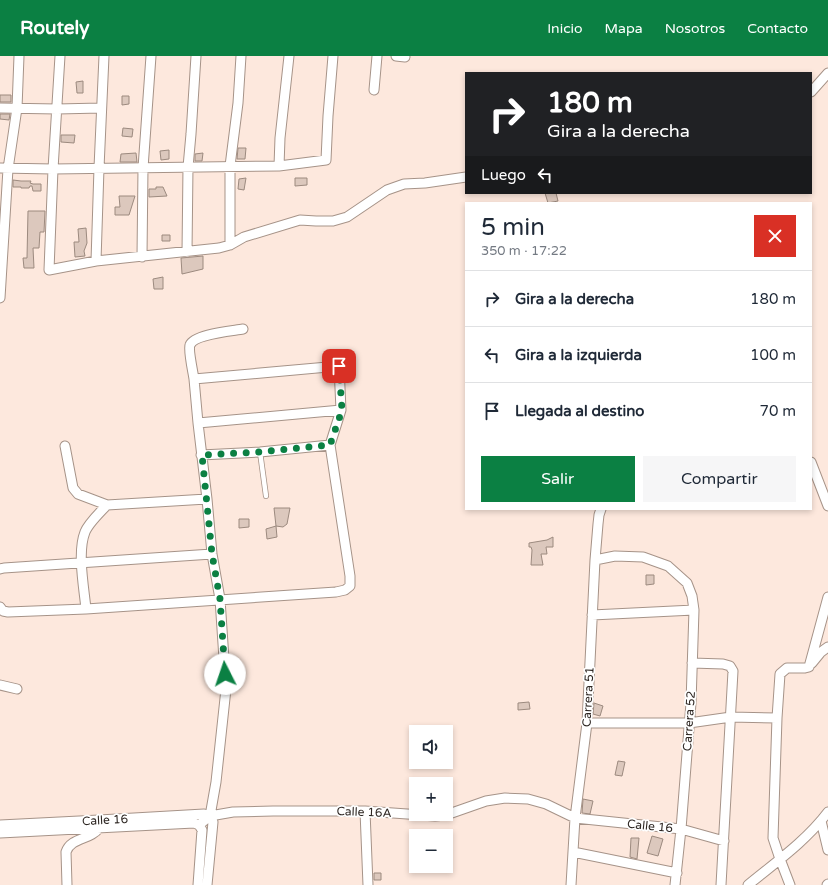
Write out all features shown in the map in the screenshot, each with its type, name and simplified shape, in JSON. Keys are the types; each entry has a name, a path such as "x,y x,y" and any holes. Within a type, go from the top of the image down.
{"street":[{"path":"0,298 4,168 17,108 19,56"},
{"path":"60,56 49,270 96,262 219,248 230,245 244,237 300,220 333,221 347,217 387,190 404,184 425,183 465,177"},
{"path":"96,262 104,56"},
{"path":"142,257 143,168 151,56"},
{"path":"187,252 188,167 196,56"},
{"path":"230,245 230,166 238,103 241,56"},
{"path":"279,166 280,138 289,56"},
{"path":"4,168 53,169 279,166 326,160 333,56"},
{"path":"374,90 377,56"},
{"path":"812,91 828,72"},
{"path":"0,108 101,108"},
{"path":"207,885 212,822 210,816 216,782 226,688 220,599 212,554 190,344 195,339 204,336 243,329"},
{"path":"0,607 3,611 8,612 86,609 336,592 345,590 350,586 350,576 330,445 342,410 339,366 194,379"},
{"path":"198,423 342,410"},
{"path":"202,455 260,452 330,445"},
{"path":"65,446 73,488 78,494 107,505 207,499"},
{"path":"812,465 828,506"},
{"path":"86,609 81,563 83,539 86,530 107,505"},
{"name":"Carrera 51","path":"571,885 575,818 587,724 595,560 601,510"},
{"path":"0,569 212,554"},
{"name":"Carrera 52","path":"595,560 615,556 643,557 668,566 687,583 692,596 694,610 691,703 676,885"},
{"path":"810,667 828,597"},
{"path":"592,615 694,610"},
{"path":"790,885 774,838 777,718 780,674 786,668 810,667 821,652 828,647"},
{"path":"692,663 723,664 730,666 733,671 721,885"},
{"path":"0,685 17,689"},
{"path":"587,724 689,723 731,717 777,718"},
{"name":"Calle 16A","path":"199,825 210,816 233,812 365,811 434,816 446,815 486,801 505,798 528,800 546,804 575,818"},
{"path":"365,811 368,885"},
{"path":"748,885 803,840 828,812"},
{"name":"Calle 16","path":"0,833 204,814 210,816"},
{"name":"Calle 16","path":"575,818 681,829 724,841"},
{"path":"821,821 828,850"},
{"name":"Calle 16","path":"0,825 194,823 199,825"},
{"path":"67,885 66,852 68,847 96,832 99,824"},
{"path":"198,885 202,830 199,825"},
{"path":"573,852 677,873"}],"lane":[{"path":"260,452 266,496"}],"building":[{"path":"83,81 83,93 77,93 76,82"},
{"path":"0,95 11,95 11,102 0,102"},
{"path":"122,96 129,96 129,104 122,105"},
{"path":"0,114 10,114 9,120 0,119"},
{"path":"123,128 133,129 132,137 122,136"},
{"path":"61,135 75,135 74,143 61,142"},
{"path":"238,148 246,148 245,159 237,159"},
{"path":"169,150 169,159 161,160 160,151"},
{"path":"136,153 137,162 120,162 121,154"},
{"path":"203,153 202,161 195,161 195,154"},
{"path":"246,178 244,190 238,189 239,179"},
{"path":"295,178 307,178 307,185 295,186"},
{"path":"13,180 31,181 30,183 33,184 41,184 41,191 33,191 32,186 29,188 13,187"},
{"path":"156,187 163,187 167,196 149,197 149,189 156,189"},
{"path":"545,194 556,194 558,201 548,202"},
{"path":"119,196 135,196 129,215 115,215 115,207 120,207"},
{"path":"28,211 45,211 44,232 40,232 39,248 33,248 34,268 24,268 23,258 27,258"},
{"path":"86,228 87,243 84,251 85,256 75,257 74,242 79,242 78,229"},
{"path":"162,235 170,235 170,241 162,241"},
{"path":"203,256 203,269 182,274 181,258"},
{"path":"163,277 163,289 154,289 153,279"},
{"path":"274,508 290,508 287,524 283,527 276,526"},
{"path":"239,519 249,519 249,527 239,528"},
{"path":"276,526 277,537 267,539 266,529"},
{"path":"553,537 553,547 546,547 547,554 541,554 543,565 531,565 532,550 531,547 529,547 529,543 547,540"},
{"path":"646,575 654,575 654,584 646,585"},
{"path":"529,702 530,709 518,710 518,703"},
{"path":"594,703 603,706 600,716 593,714"},
{"path":"618,761 625,762 622,776 615,775"},
{"path":"583,799 593,801 590,814 582,813"},
{"path":"652,836 663,839 658,856 647,853"},
{"path":"631,838 639,838 637,859 630,857"},
{"path":"374,873 381,873 381,880 374,880"}],"route":[{"path":"225,674 220,599 212,554 202,455 260,452 330,445 342,410 339,366"}]}
